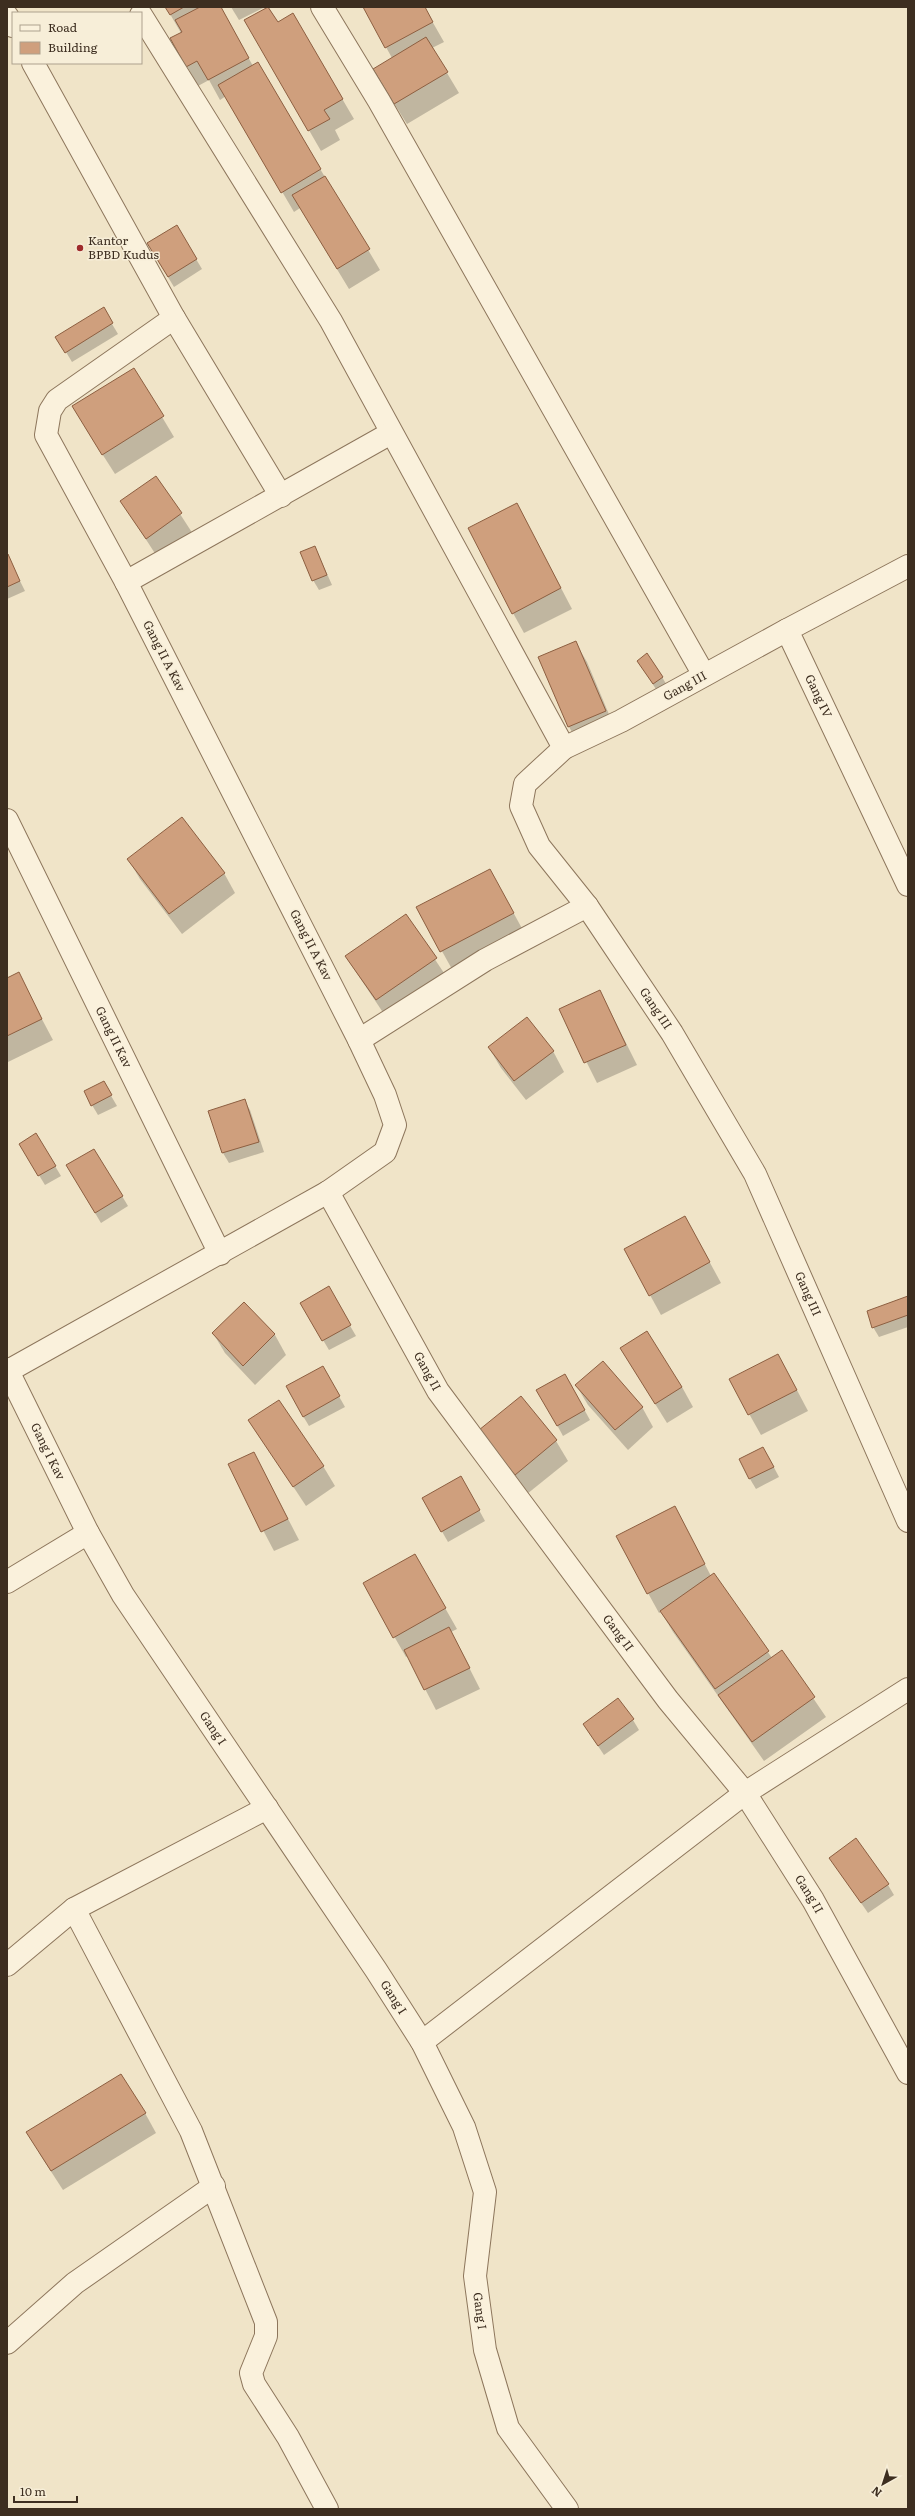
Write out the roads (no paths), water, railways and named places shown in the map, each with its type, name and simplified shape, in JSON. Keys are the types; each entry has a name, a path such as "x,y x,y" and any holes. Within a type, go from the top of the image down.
{"street":[{"path":"322,7 383,108 704,675"},
{"path":"142,17 331,321 564,748"},
{"path":"34,64 174,318 281,496"},
{"name":"Gang II A Kav","path":"7,1370 220,1254 328,1192 385,1152 395,1125 385,1094 359,1040 126,582 46,435 46,424 50,410 57,400 174,318"},
{"path":"126,582 391,433"},
{"path":"787,630 908,566"},
{"name":"Gang III","path":"787,630 621,721 564,748 525,784 520,806 539,846 587,906 672,1033 755,1174 908,1521"},
{"name":"Gang IV","path":"787,630 908,885"},
{"name":"Gang II Kav","path":"7,820 220,1254"},
{"path":"359,1040 485,960 587,906"},
{"name":"Gang II","path":"328,1192 438,1391 668,1700 745,1793 813,1900 908,2073"},
{"name":"Gang I Kav","path":"7,1370 88,1533"},
{"path":"7,1582 88,1533"},
{"name":"Gang I","path":"88,1533 123,1595 376,1970 422,2042 464,2127 485,2192 475,2276 486,2350 508,2428 567,2509"},
{"path":"422,2042 745,1793 908,1689"},
{"path":"7,1964 74,1909 267,1808"},
{"path":"74,1909 191,2131 214,2186 266,2322 264,2342 251,2373 254,2384 288,2437 327,2509"},
{"path":"7,2342 76,2283 214,2186"}],"place":[{"name":"Kantor BPBD Kudus","path":"80,248"}]}
